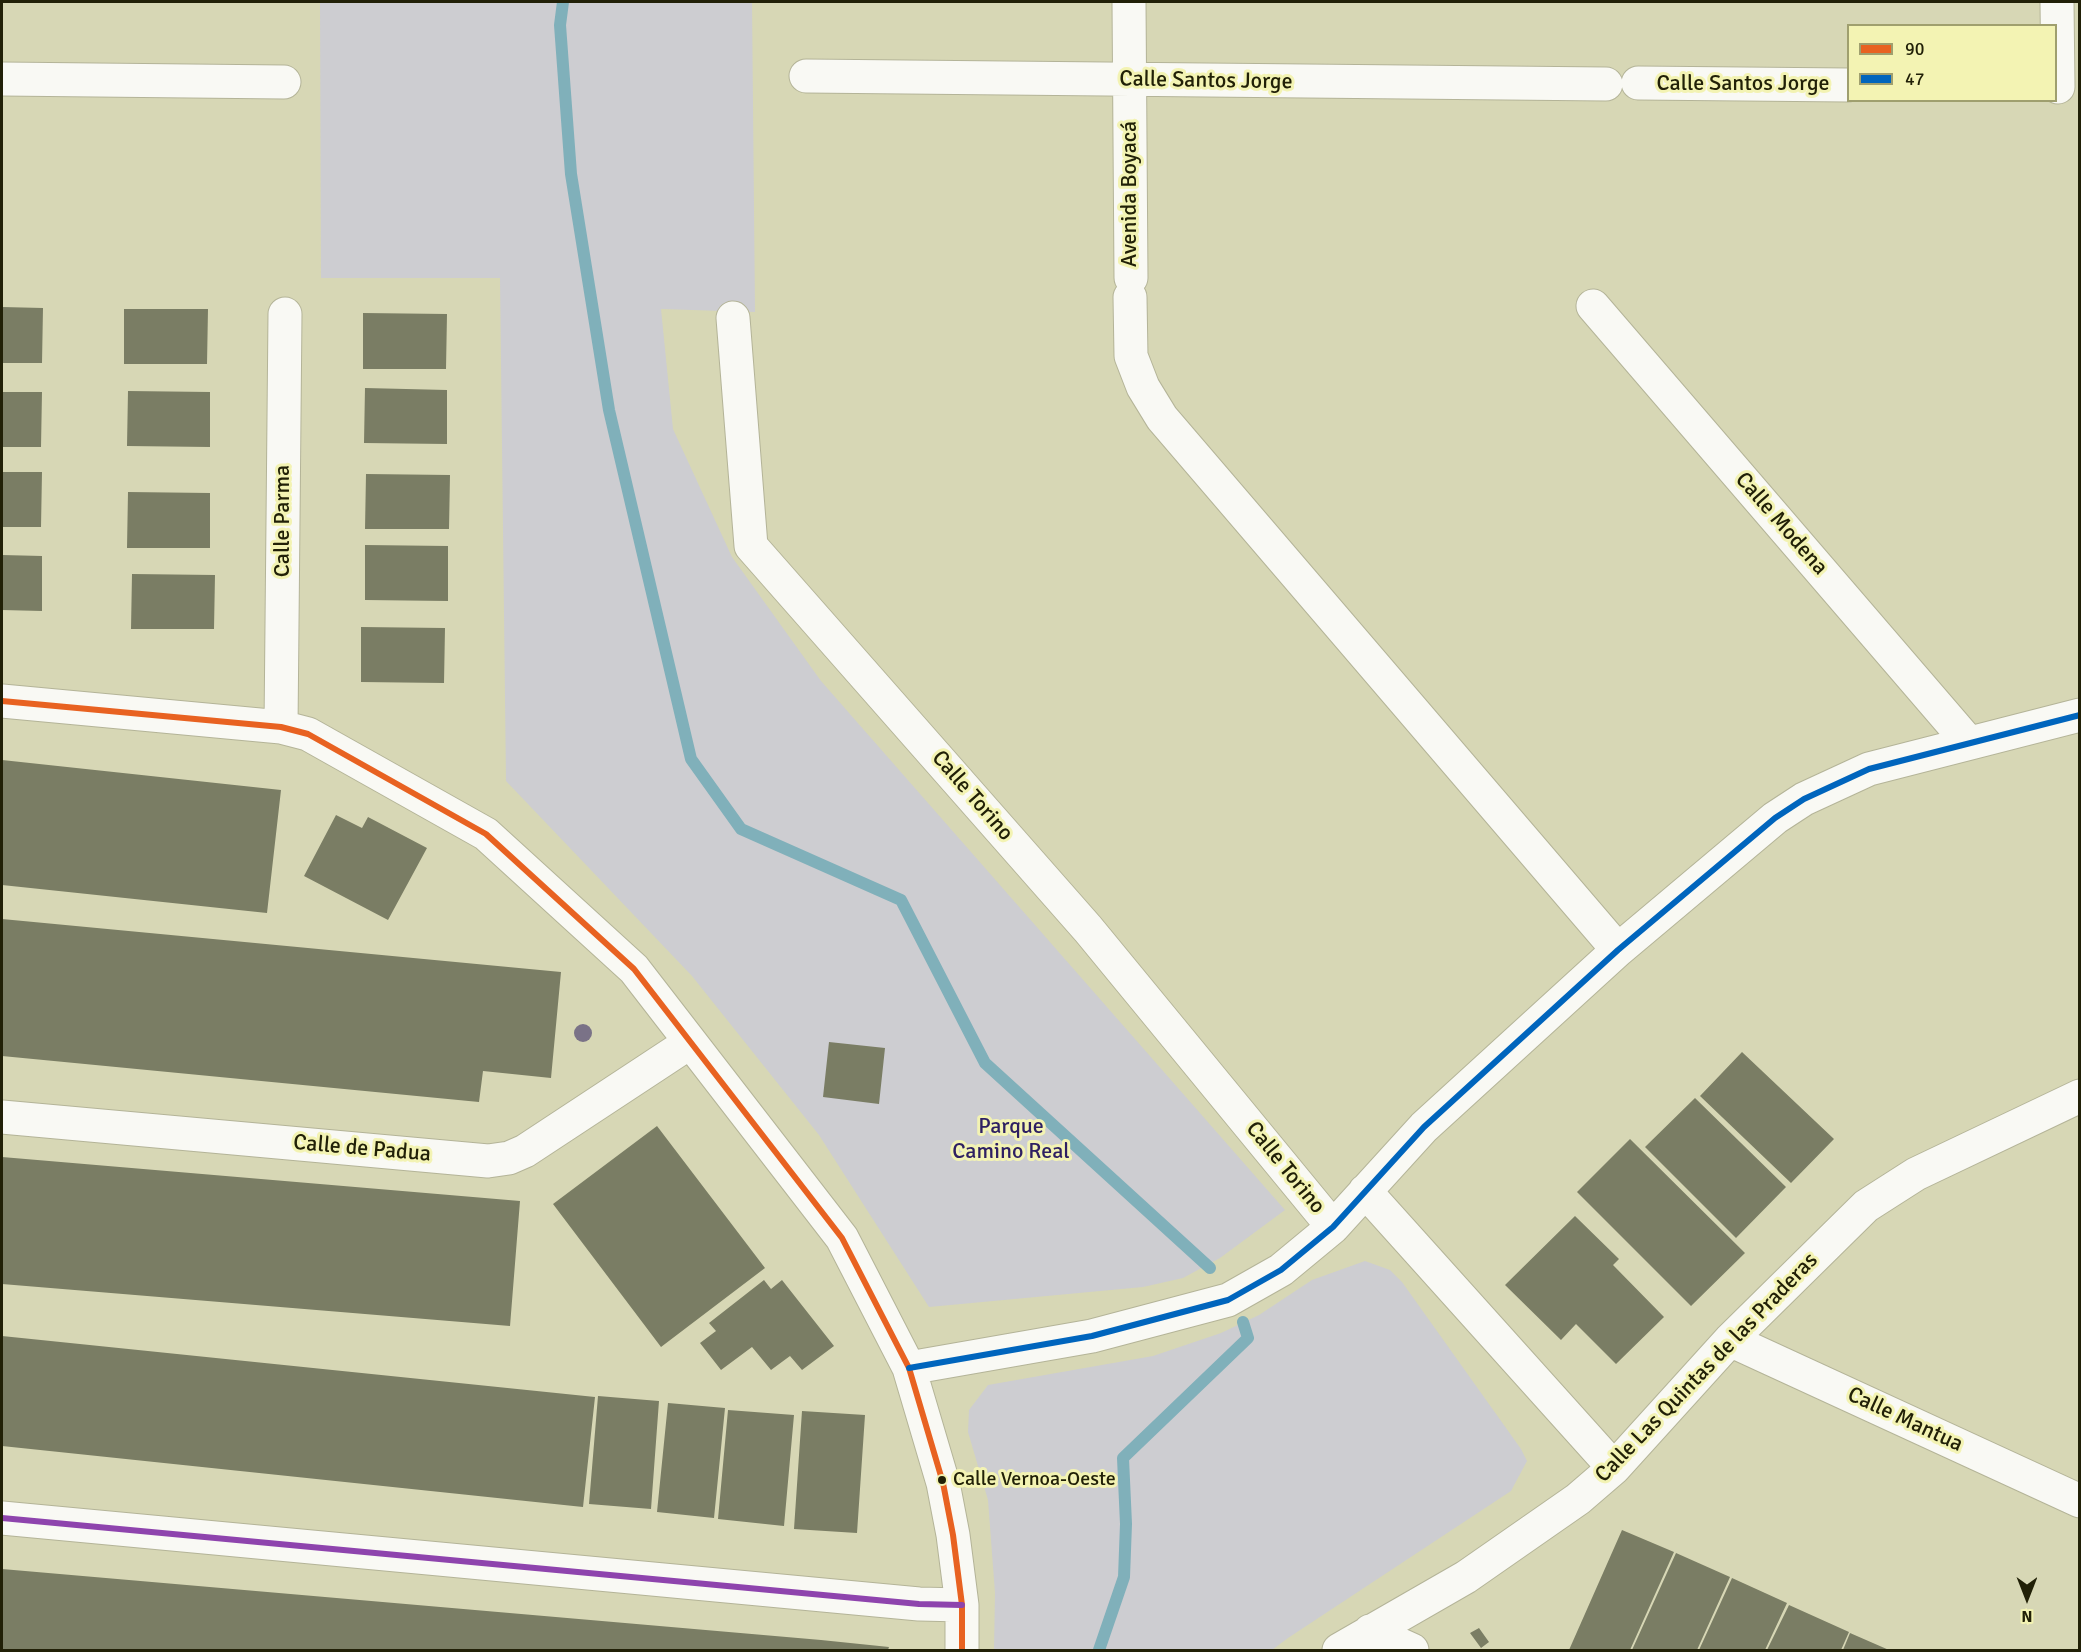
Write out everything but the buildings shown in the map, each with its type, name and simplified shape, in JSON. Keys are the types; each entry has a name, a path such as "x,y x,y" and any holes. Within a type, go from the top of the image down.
{"street":[{"name":"Avenida Boyacá","path":"1129,2 1131,356 1143,387 1162,418 1618,950"},
{"path":"2057,2 2064,87"},
{"name":"Calle Santos Jorge","path":"806,76 1606,84"},
{"path":"2,79 284,82"},
{"name":"Calle Santos Jorge","path":"1638,83 1847,85"},
{"name":"Calle Modena","path":"1593,306 1969,743"},
{"name":"Calle Parma","path":"281,727 285,314"},
{"name":"Calle Torino","path":"733,318 751,546 1088,929 1333,1227"},
{"path":"2,701 281,727 308,734 486,834 634,969 842,1238 909,1368 943,1483 953,1535 962,1605 962,1650"},
{"path":"909,1368 1092,1336 1228,1300 1281,1270 1333,1227 1424,1127 1618,950 1775,818 1804,799 1869,769 2079,715"},
{"name":"Calle de Padua","path":"2,1117 488,1161 509,1158 525,1151 689,1043"},
{"name":"Calle Las Quintas de las Praderas","path":"1339,1650 1466,1577 1578,1499 1614,1468 1730,1340 1866,1206 1916,1174 2079,1096"},
{"path":"1365,1191 1614,1468"},
{"name":"Calle Mantua","path":"1730,1340 2079,1501"},
{"path":"2,1518 919,1604 962,1605"},
{"path":"1370,1631 1412,1650"}],"green space":[{"name":"Parque Camino Real","path":"320,2 752,2 755,312 661,309 673,429 732,557 821,681 1285,1210 1220,1258 1183,1278 1143,1287 929,1307 819,1135 692,976 506,781 500,278 321,278"},
{"path":"1365,1261 1390,1270 1402,1282 1521,1449 1527,1461 1511,1491 1272,1650 994,1650 995,1593 988,1500 968,1432 969,1410 988,1385 1153,1356 1221,1333 1259,1315 1312,1280"}],"waterway":[{"path":"563,2 560,25 571,174 609,410 691,759 741,829 901,900 985,1063 1210,1268"},
{"path":"1099,1650 1124,1577 1126,1524 1123,1458 1248,1338 1243,1322"}],"transit line":[{"name":"90","path":"2,701 281,727 308,734 486,834 634,969 842,1238 909,1368 943,1483 953,1535 962,1605 962,1650"},
{"name":"47","path":"909,1368 1092,1336 1228,1300 1281,1270 1333,1227 1424,1127 1618,950 1775,818 1804,799 1869,769 2080,715"},
{"path":"2,1518 919,1604 962,1605"}],"place":[{"name":"Calle Vernoa-Oeste","path":"942,1480"}]}
